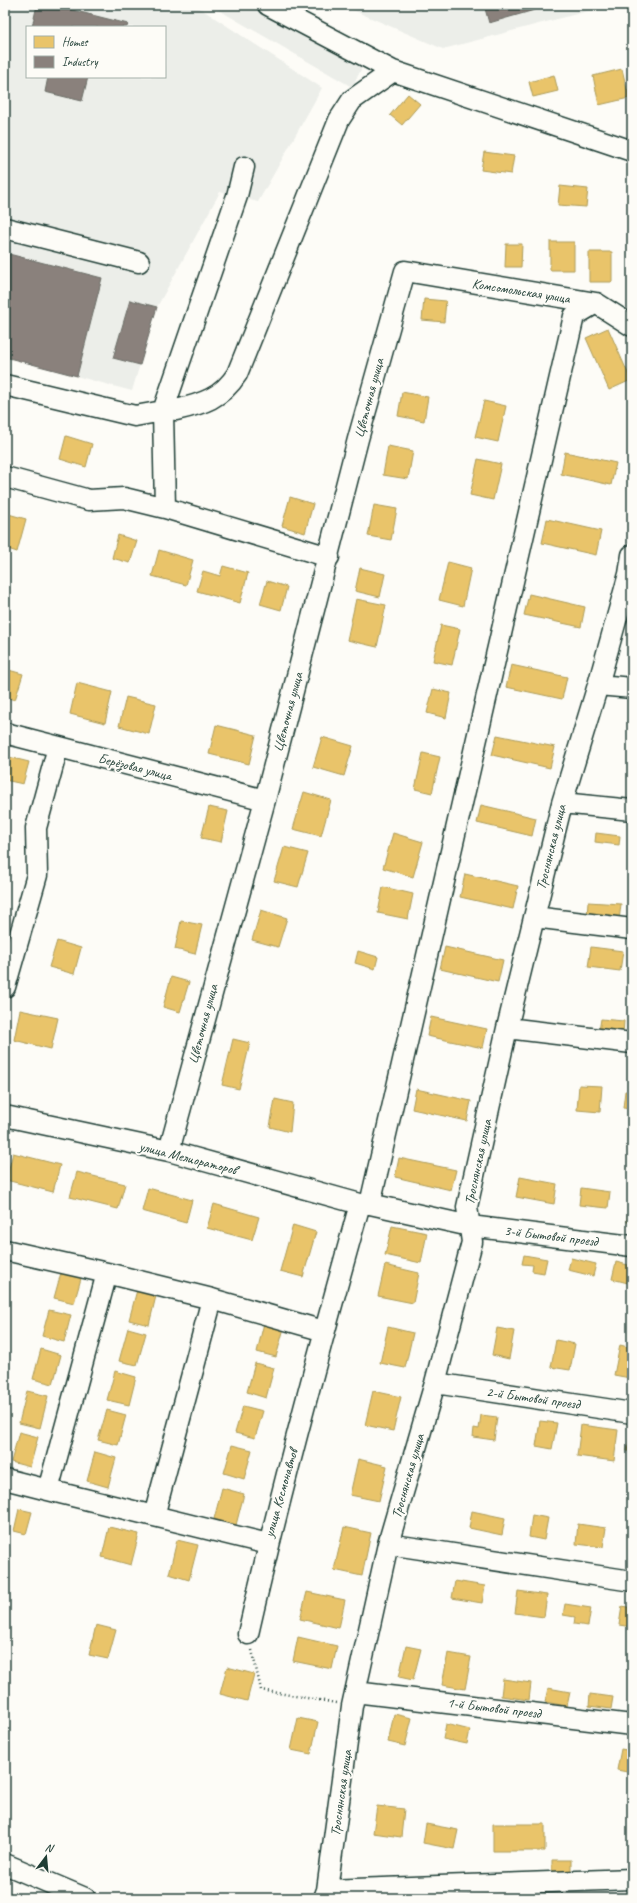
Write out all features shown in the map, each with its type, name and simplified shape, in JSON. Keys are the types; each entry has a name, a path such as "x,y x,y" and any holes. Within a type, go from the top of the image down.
{"street":[{"path":"268,5 393,71 632,151"},
{"path":"5,385 134,416 169,411 206,402 229,387 237,374 339,120 352,100 393,71"},
{"path":"165,508 169,411 237,196 244,167"},
{"path":"5,228 139,262"},
{"name":"Комсомольская улица","path":"405,272 596,303 632,326"},
{"name":"Цветочная улица","path":"169,1151 265,800 329,557 358,439 405,272"},
{"name":"улица Космонавтов","path":"5,1479 268,1544 324,1331 365,1204 574,316 596,303"},
{"path":"5,477 89,500 124,498 165,508 329,557"},
{"name":"Троснянская улица","path":"325,1894 354,1699 388,1544 435,1383 472,1242 467,1207 507,1028 562,803 598,685 631,568"},
{"path":"598,685 632,688"},
{"name":"Берёзовая улица","path":"5,733 265,800"},
{"path":"5,987 37,875 36,828 58,747"},
{"path":"562,803 632,810"},
{"path":"534,917 632,929"},
{"path":"507,1028 632,1043"},
{"name":"улица Мелиораторов","path":"5,1116 169,1151 365,1204 470,1226"},
{"name":"3-й Бытовой проезд","path":"470,1226 632,1246"},
{"path":"5,1252 107,1273 212,1299 324,1331"},
{"path":"48,1490 107,1273"},
{"path":"154,1516 212,1299"},
{"name":"2-й Бытовой проезд","path":"435,1383 632,1413"},
{"path":"248,1634 268,1544"},
{"path":"388,1544 632,1580"},
{"name":"1-й Бытовой проезд","path":"354,1699 632,1725"},
{"path":"5,1864 85,1898"},
{"path":"325,1894 632,1879"}],"path":[{"path":"248,1634 261,1690 354,1699"}],"shaded area":[{"path":"5,5 195,5 322,88 258,202 220,192 157,307 132,391 5,357"},
{"path":"210,5 249,5 362,68 352,87"},
{"path":"341,5 611,5 443,49"}],"building: Homes":[{"path":"622,69 629,98 599,105 593,76"},
{"path":"554,75 558,91 533,97 529,82"},
{"path":"408,94 420,104 402,125 390,115"},
{"path":"484,152 514,156 511,174 481,170"},
{"path":"560,186 588,189 586,207 558,205"},
{"path":"550,242 574,242 574,270 550,270"},
{"path":"506,244 522,244 521,267 505,267"},
{"path":"589,252 612,252 612,282 589,282"},
{"path":"424,299 446,301 444,322 422,320"},
{"path":"608,328 631,380 609,390 586,338"},
{"path":"402,392 428,397 424,421 398,416"},
{"path":"484,401 506,406 498,442 475,437"},
{"path":"66,436 92,444 86,467 60,459"},
{"path":"388,446 413,451 408,479 383,475"},
{"path":"565,452 616,463 611,485 561,474"},
{"path":"478,459 501,464 493,500 470,495"},
{"path":"290,497 313,504 305,533 282,526"},
{"path":"374,505 397,509 391,540 368,536"},
{"path":"5,513 26,519 17,552 5,548"},
{"path":"547,519 601,531 596,555 542,543"},
{"path":"118,535 137,541 130,563 112,558"},
{"path":"159,550 193,560 186,585 152,576"},
{"path":"448,562 471,568 463,606 439,600"},
{"path":"223,566 248,573 240,603 197,591 203,571 220,576"},
{"path":"360,568 385,574 380,597 355,591"},
{"path":"267,581 287,587 281,610 260,604"},
{"path":"529,594 585,607 581,627 524,615"},
{"path":"356,599 386,605 377,647 347,640"},
{"path":"441,625 460,629 452,665 433,661"},
{"path":"511,665 567,677 562,699 506,687"},
{"path":"5,669 23,674 15,700 5,697"},
{"path":"77,683 112,692 105,723 70,714"},
{"path":"433,689 451,693 446,718 427,713"},
{"path":"126,697 156,704 149,734 119,726"},
{"path":"216,725 256,735 249,764 209,754"},
{"path":"497,735 555,747 550,768 492,755"},
{"path":"322,737 353,746 344,776 313,767"},
{"path":"423,753 440,757 432,793 415,789"},
{"path":"9,757 29,762 23,784 5,780"},
{"path":"304,792 331,800 321,836 293,829"},
{"path":"481,805 536,818 532,836 477,823"},
{"path":"209,807 228,811 221,842 201,838"},
{"path":"393,833 423,842 413,877 383,868"},
{"path":"596,833 620,836 619,845 595,842"},
{"path":"284,847 308,853 298,887 274,881"},
{"path":"465,874 518,886 513,909 460,897"},
{"path":"383,887 413,894 408,919 378,913"},
{"path":"588,902 621,904 619,921 587,918"},
{"path":"261,910 287,918 278,947 252,940"},
{"path":"181,921 202,925 195,954 175,949"},
{"path":"57,941 81,948 74,974 49,967"},
{"path":"445,947 503,960 498,982 440,969"},
{"path":"591,947 623,951 620,971 588,967"},
{"path":"358,951 378,957 375,969 355,963"},
{"path":"171,977 189,982 180,1012 163,1007"},
{"path":"20,1010 58,1018 51,1049 14,1040"},
{"path":"431,1017 487,1029 483,1048 427,1036"},
{"path":"601,1019 624,1021 623,1034 599,1031"},
{"path":"233,1039 250,1043 239,1089 222,1085"},
{"path":"579,1085 602,1086 600,1112 577,1110"},
{"path":"416,1089 471,1101 467,1121 412,1109"},
{"path":"625,1091 632,1092 632,1109 623,1108"},
{"path":"275,1099 293,1103 290,1132 270,1127"},
{"path":"13,1153 60,1165 53,1192 6,1180"},
{"path":"399,1158 456,1170 451,1190 395,1177"},
{"path":"77,1172 125,1184 118,1209 70,1197"},
{"path":"520,1177 557,1184 554,1204 516,1197"},
{"path":"148,1188 192,1200 186,1223 142,1211"},
{"path":"581,1188 610,1192 608,1208 579,1205"},
{"path":"630,1194 632,1194 632,1222 627,1222"},
{"path":"214,1204 259,1217 252,1240 207,1228"},
{"path":"293,1225 316,1232 303,1277 280,1271"},
{"path":"392,1226 427,1233 421,1263 385,1255"},
{"path":"524,1255 547,1259 544,1273 532,1271 533,1265 522,1264"},
{"path":"571,1258 596,1264 593,1276 568,1270"},
{"path":"616,1262 632,1266 632,1284 612,1279"},
{"path":"385,1265 419,1273 413,1303 378,1296"},
{"path":"62,1269 82,1275 74,1303 54,1298"},
{"path":"137,1290 156,1296 149,1325 129,1320"},
{"path":"49,1310 71,1315 64,1342 42,1336"},
{"path":"264,1323 284,1328 276,1357 257,1352"},
{"path":"388,1327 413,1333 405,1368 380,1363"},
{"path":"128,1328 146,1333 137,1365 119,1361"},
{"path":"497,1328 514,1331 509,1359 492,1355"},
{"path":"556,1340 575,1344 570,1370 551,1367"},
{"path":"620,1345 632,1348 630,1378 614,1375"},
{"path":"41,1349 61,1355 53,1384 33,1379"},
{"path":"255,1363 274,1368 266,1398 247,1392"},
{"path":"115,1371 136,1377 129,1405 107,1400"},
{"path":"27,1391 48,1396 40,1428 19,1423"},
{"path":"373,1391 401,1397 393,1431 365,1425"},
{"path":"243,1406 263,1411 255,1438 235,1433"},
{"path":"107,1410 126,1415 118,1445 98,1440"},
{"path":"481,1415 497,1417 494,1440 473,1437 474,1428 479,1429"},
{"path":"540,1421 557,1423 552,1449 536,1446"},
{"path":"581,1425 618,1430 614,1461 577,1456"},
{"path":"632,1431 632,1452 627,1451"},
{"path":"19,1432 38,1437 30,1467 11,1462"},
{"path":"232,1445 252,1450 244,1479 224,1473"},
{"path":"95,1452 116,1458 108,1487 87,1481"},
{"path":"358,1459 387,1466 379,1501 350,1495"},
{"path":"222,1488 244,1494 236,1525 214,1519"},
{"path":"19,1509 32,1512 26,1534 14,1531"},
{"path":"472,1511 505,1518 502,1535 469,1528"},
{"path":"532,1515 548,1518 544,1540 529,1537"},
{"path":"578,1524 606,1528 603,1547 576,1544"},
{"path":"109,1527 139,1534 131,1565 102,1557"},
{"path":"344,1527 371,1533 362,1576 334,1570"},
{"path":"177,1540 198,1545 189,1580 169,1574"},
{"path":"455,1581 485,1586 482,1603 452,1598"},
{"path":"518,1591 547,1595 544,1617 515,1613"},
{"path":"307,1592 345,1600 339,1628 300,1619"},
{"path":"565,1604 591,1608 588,1626 574,1624 575,1617 563,1615"},
{"path":"622,1606 632,1608 632,1627 619,1625"},
{"path":"96,1625 116,1630 108,1659 89,1655"},
{"path":"298,1637 337,1646 332,1669 293,1661"},
{"path":"406,1646 421,1649 413,1680 399,1677"},
{"path":"448,1653 471,1657 465,1689 442,1685"},
{"path":"227,1667 254,1674 247,1701 220,1694"},
{"path":"503,1679 531,1683 529,1700 501,1696"},
{"path":"548,1688 570,1692 567,1706 545,1702"},
{"path":"590,1694 613,1697 611,1709 589,1706"},
{"path":"394,1714 412,1718 405,1746 388,1742"},
{"path":"298,1718 318,1722 311,1754 291,1750"},
{"path":"446,1724 470,1730 467,1744 443,1739"},
{"path":"621,1749 632,1751 632,1773 617,1770"},
{"path":"377,1806 404,1809 401,1837 373,1833"},
{"path":"426,1824 458,1830 454,1849 423,1843"},
{"path":"493,1824 545,1824 545,1851 493,1851"},
{"path":"552,1860 571,1860 571,1878 552,1878"}],"building: Industry":[{"path":"37,5 52,5 128,24 127,26 32,26"},
{"path":"484,5 552,5 489,23"},
{"path":"48,78 88,78 82,101 45,92"},
{"path":"5,253 102,278 77,376 5,357"},
{"path":"130,300 157,307 140,365 113,358"}]}
